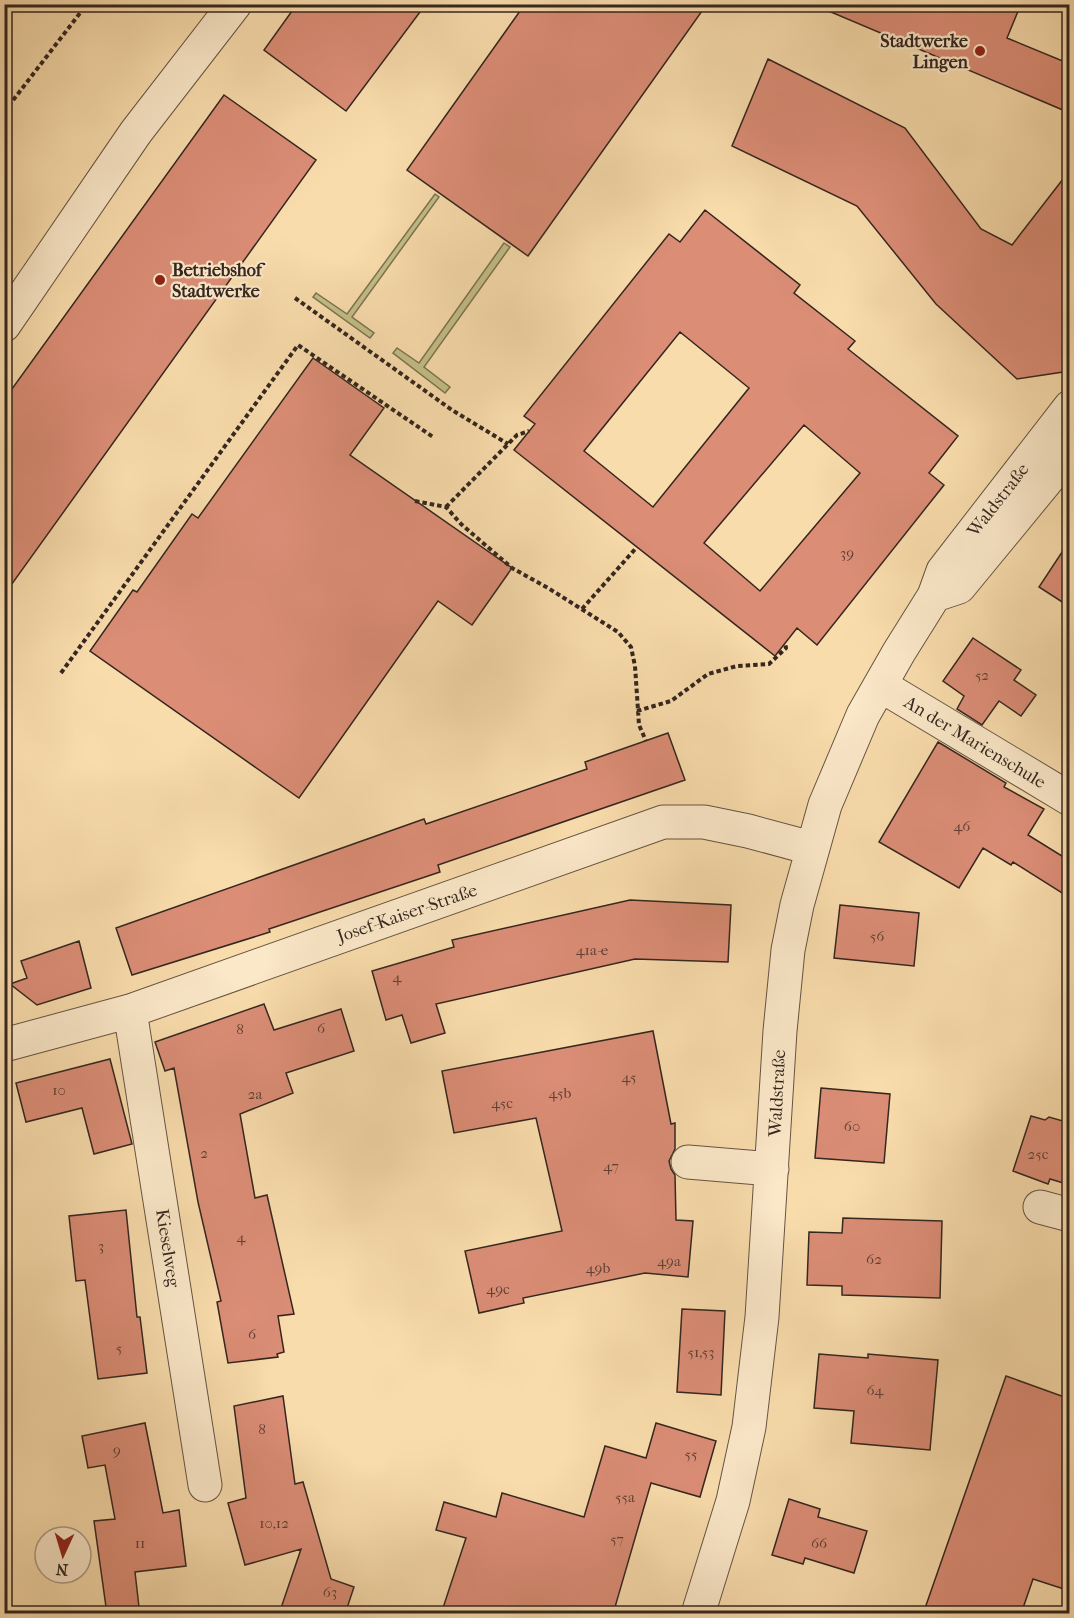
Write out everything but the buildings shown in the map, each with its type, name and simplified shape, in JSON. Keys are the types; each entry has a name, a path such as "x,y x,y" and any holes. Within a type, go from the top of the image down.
{"street":[{"path":"4,325 136,132 235,4"},
{"name":"Waldstraße","path":"698,1614 733,1501 749,1427 762,1317 780,1031 788,950 811,848 825,805 862,715 934,596 943,571 1070,407"},
{"name":"Waldstraße","path":"934,596 959,587 1070,452"},
{"name":"An der Marienschule","path":"880,685 1070,800"},
{"name":"Josef-Kaiser-Straße","path":"4,1045 130,1011 663,822 704,822 811,848"},
{"name":"Kieselweg","path":"130,1011 206,1485"},
{"path":"688,1162 772,1169"}],"path":[{"path":"4,112 87,4"},
{"path":"295,298 452,410 508,444"},
{"path":"61,673 298,345 434,437"},
{"path":"446,507 517,435 529,431"},
{"path":"415,501 446,507 461,524 512,568 618,632 631,647 636,677 639,724 646,741"},
{"path":"582,609 637,547"},
{"path":"637,711 671,701 708,674 737,666 769,664 786,648 785,643"}],"shaded area":[{"path":"435,194 439,197 352,317 374,333 370,338 313,297 316,293 347,314"},
{"path":"504,243 510,247 424,367 450,387 445,393 393,353 397,348 419,363"}],"place":[{"name":"Stadtwerke Lingen","path":"980,51"},
{"name":"Betriebshof Stadtwerke","path":"160,280"}]}
